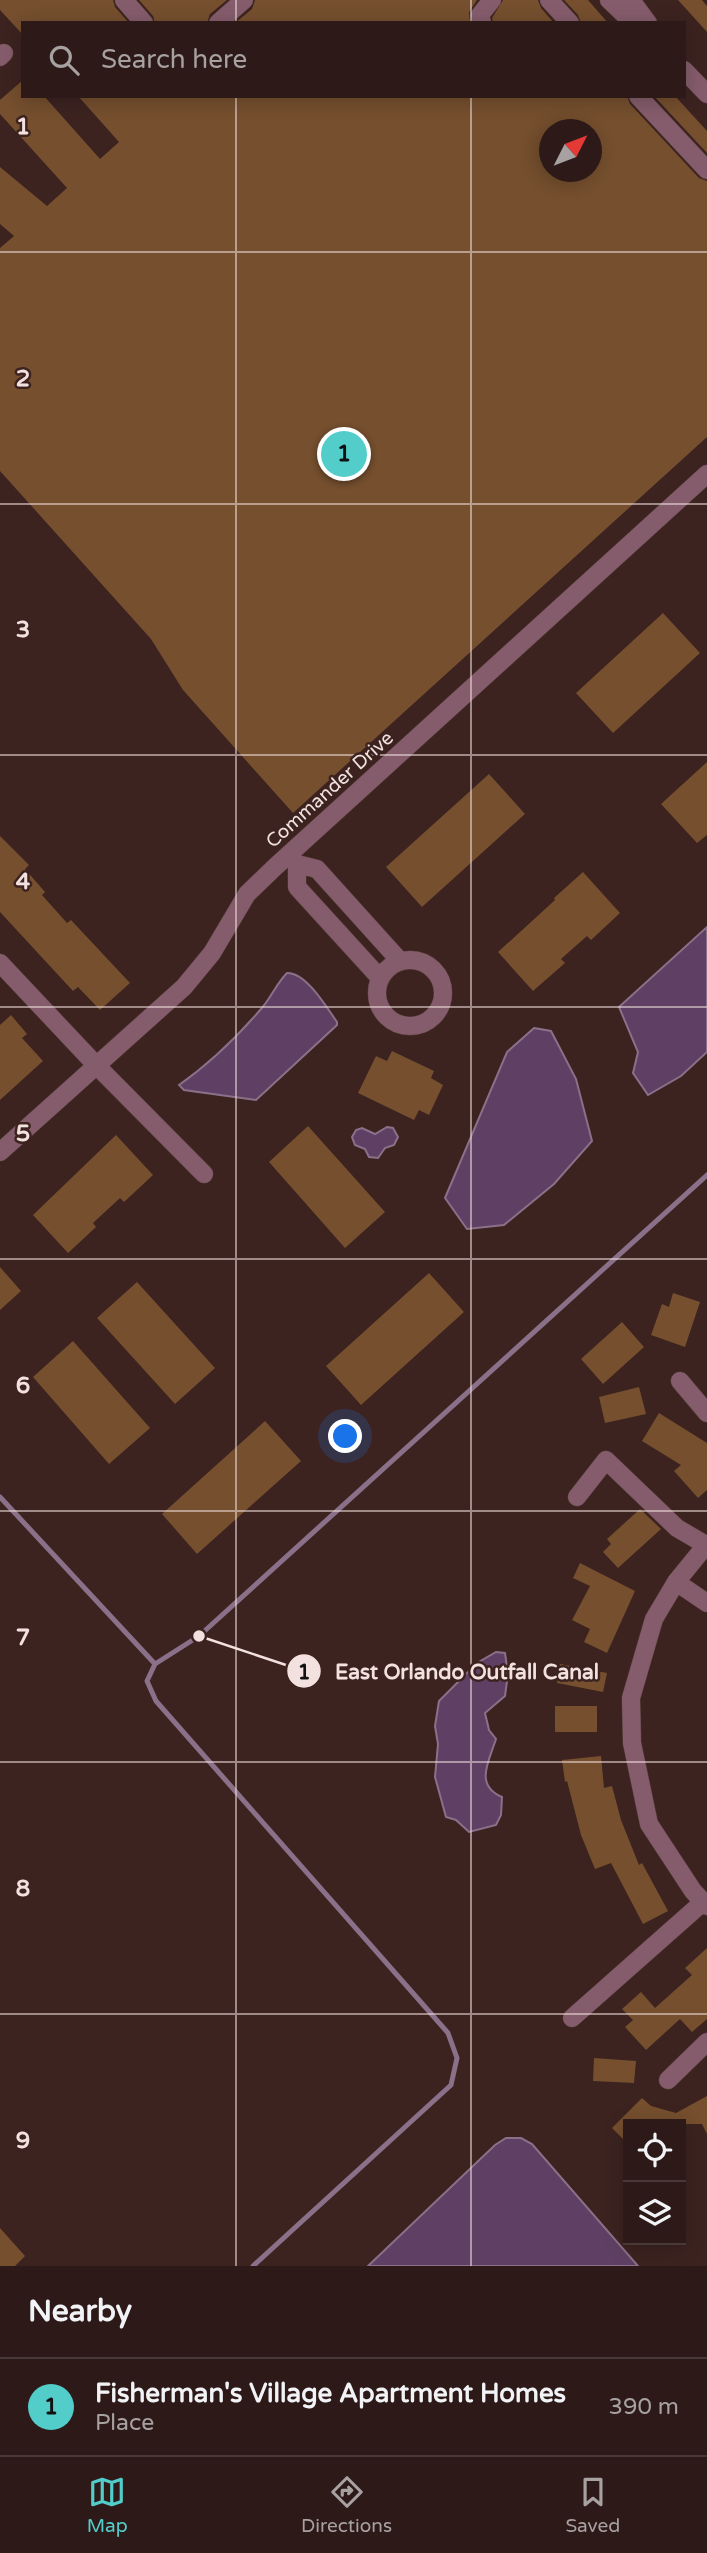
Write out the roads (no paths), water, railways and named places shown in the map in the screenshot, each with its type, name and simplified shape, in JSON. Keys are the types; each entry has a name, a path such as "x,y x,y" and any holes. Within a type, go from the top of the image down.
{"street":[{"path":"124,0 142,21"},
{"path":"220,21 244,0"},
{"path":"482,21 480,15 492,0"},
{"path":"549,0 564,21"},
{"path":"609,0 631,21"},
{"path":"631,0 647,21"},
{"path":"686,71 707,94"},
{"path":"640,98 707,170"},
{"name":"Commander Drive","path":"0,1152 184,987 212,953 247,894 293,860 707,474"},
{"path":"380,978 297,887 293,860 317,869 400,961"},
{"path":"400,961 417,961 427,965 441,982 443,993 436,1014 428,1021 407,1027 393,1022 378,1005 376,988 380,978 387,969 400,961"},
{"path":"0,962 96,1065 204,1174"},
{"path":"680,1381 707,1413"},
{"path":"572,2018 705,1904 649,1824 632,1743 631,1698 654,1619 676,1582 706,1545 677,1528 606,1460 577,1497"},
{"path":"676,1582 707,1603"},
{"path":"668,2080 707,2042"}],"waterway":[{"path":"253,2266 451,2085 457,2058 448,2033 156,1701 147,1681 155,1664 199,1636 707,1175"},
{"path":"0,1497 155,1664"}],"place":[{"name":"Fisherman's Village Apartment Homes","path":"344,454"},
{"name":"East Orlando Outfall Canal","path":"199,1636"}]}
